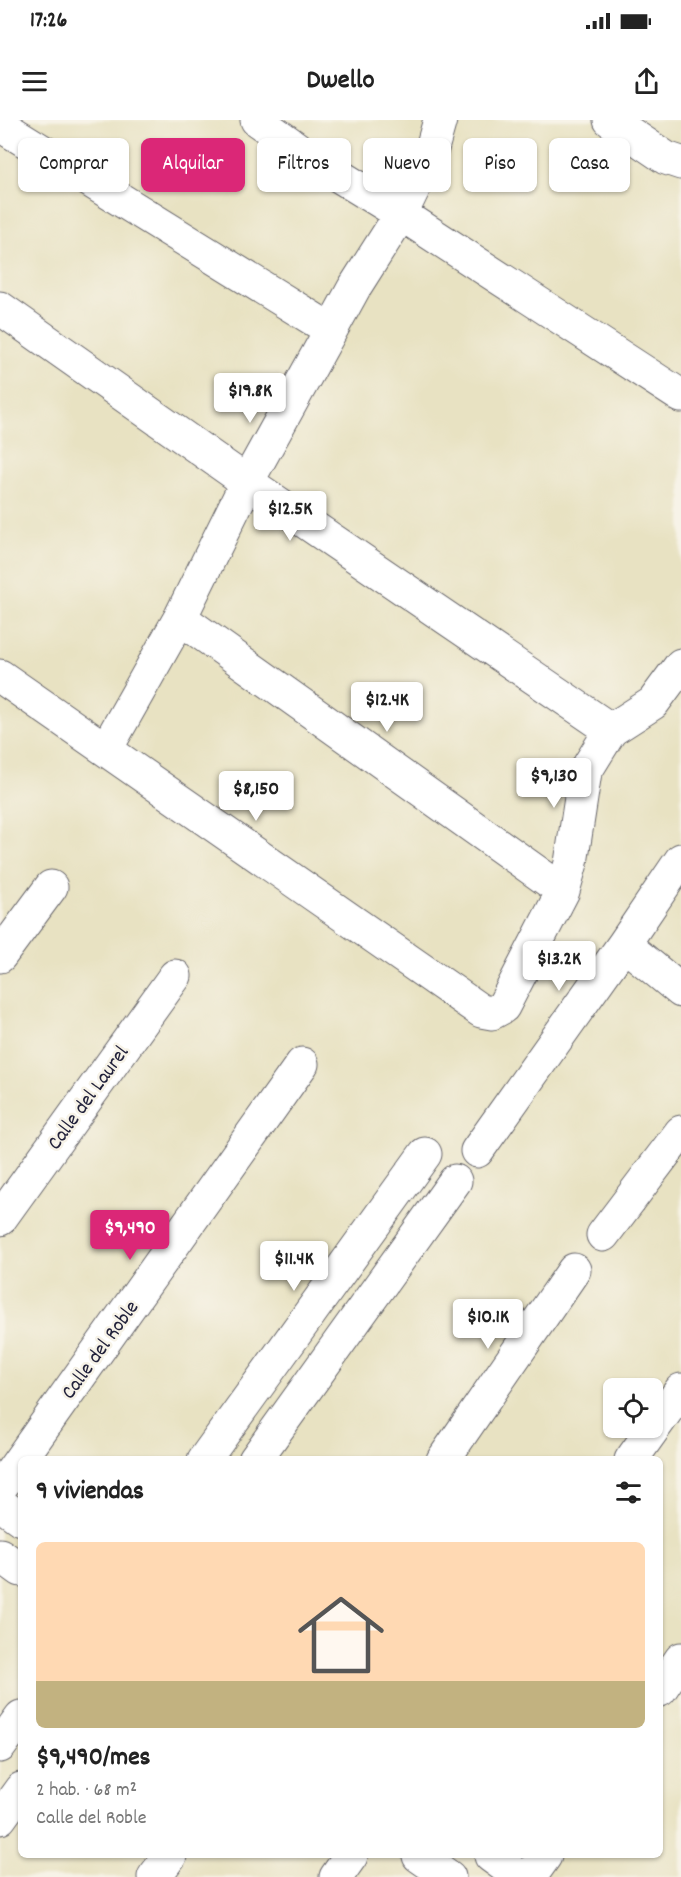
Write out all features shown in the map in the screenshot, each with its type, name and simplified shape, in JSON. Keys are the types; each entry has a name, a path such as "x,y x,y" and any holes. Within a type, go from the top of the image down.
{"street":[{"path":"257,120 310,158 678,386"},
{"path":"106,749 180,618 247,482 330,330 401,214 430,152 440,120"},
{"path":"610,120 676,168"},
{"path":"0,125 330,330"},
{"path":"0,308 247,482 611,730"},
{"path":"180,618 563,891"},
{"path":"0,676 482,1011 492,1013 503,1007 563,891 571,863 585,772 611,730 653,703 681,665"},
{"path":"477,1151 681,860"},
{"path":"4,941 51,887"},
{"path":"624,944 681,991"},
{"name":"Calle del Laurel","path":"0,1219 175,976"},
{"name":"Calle del Roble","path":"23,1456 302,1064"},
{"path":"603,1235 681,1132"},
{"path":"207,1456 425,1154"},
{"path":"258,1456 455,1181"},
{"path":"446,1456 574,1270"},
{"path":"634,1456 681,1390"},
{"name":"Calle del Roble","path":"0,1488 18,1463"},
{"path":"0,1504 18,1517"},
{"path":"0,1555 18,1568"},
{"path":"663,1686 681,1659"},
{"path":"0,1746 18,1721"},
{"path":"0,1818 18,1792"},
{"path":"154,1877 168,1858"},
{"path":"336,1877 350,1858"},
{"path":"422,1858 449,1877"},
{"path":"494,1858 520,1877"},
{"path":"530,1877 544,1858"}]}
